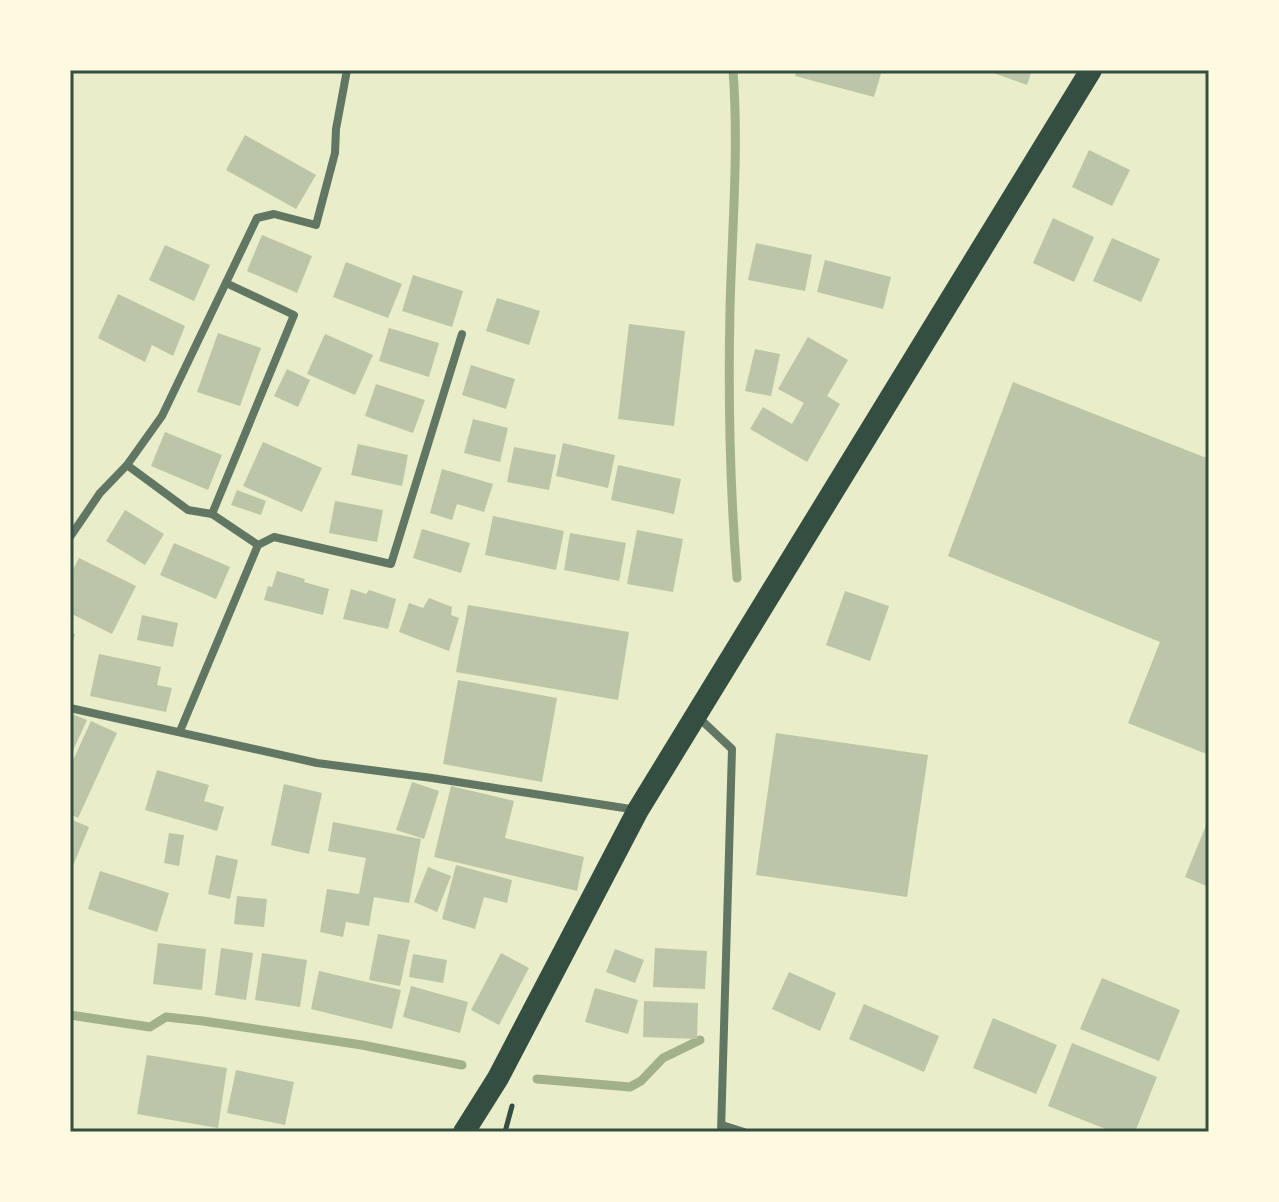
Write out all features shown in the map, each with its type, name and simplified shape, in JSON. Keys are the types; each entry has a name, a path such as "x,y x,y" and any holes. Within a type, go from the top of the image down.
{"highway":[{"path":"464,1132 498,1078 638,810 1091,70"}],"street":[{"path":"70,537 100,493 127,465 162,416 257,218 274,214 316,225 335,153 336,129 347,70"},
{"path":"212,514 294,315 226,283"},
{"path":"180,731 258,545 274,537 391,564 462,334"},
{"path":"127,465 188,510 212,514 258,545"},
{"path":"70,708 317,763 525,791 638,810"},
{"path":"696,715 732,749 721,1128 744,1132"}],"building":[{"path":"797,70 882,70 874,97 795,76"},
{"path":"985,70 1032,70 1027,85"},
{"path":"245,135 316,175 296,209 226,170"},
{"path":"1089,150 1130,170 1112,206 1072,187"},
{"path":"1053,218 1094,237 1074,282 1033,263"},
{"path":"262,235 312,256 297,293 247,271"},
{"path":"1112,238 1160,259 1141,302 1093,281"},
{"path":"756,243 812,255 805,291 748,280"},
{"path":"165,245 210,265 194,301 149,280"},
{"path":"825,260 891,277 883,309 817,292"},
{"path":"346,262 402,284 388,318 333,297"},
{"path":"413,275 463,291 452,327 402,311"},
{"path":"118,294 185,326 173,356 152,345 145,362 98,338"},
{"path":"497,298 540,311 529,345 486,331"},
{"path":"629,324 685,331 674,426 618,419"},
{"path":"389,328 439,343 429,377 379,361"},
{"path":"218,333 261,348 240,406 197,392"},
{"path":"325,334 373,355 355,395 307,374"},
{"path":"808,337 848,360 827,396 840,404 807,462 750,429 763,407 792,424 804,403 778,389"},
{"path":"755,349 780,354 771,396 745,391"},
{"path":"471,365 515,379 506,409 462,395"},
{"path":"287,369 310,380 298,407 274,396"},
{"path":"1013,382 1209,459 1209,755 1128,723 1160,642 948,556"},
{"path":"376,384 425,400 413,433 365,416"},
{"path":"473,419 508,428 500,462 464,453"},
{"path":"165,432 222,455 208,490 151,466"},
{"path":"263,442 322,468 302,512 243,486"},
{"path":"563,443 615,455 608,488 556,476"},
{"path":"358,444 408,455 402,486 351,475"},
{"path":"514,447 556,455 549,490 507,482"},
{"path":"618,465 681,479 674,514 611,500"},
{"path":"442,469 493,484 484,512 457,504 452,520 430,513"},
{"path":"237,490 266,501 261,515 231,505"},
{"path":"335,501 383,510 377,542 329,533"},
{"path":"125,510 164,534 145,565 106,541"},
{"path":"493,516 564,531 556,570 485,555"},
{"path":"422,529 470,543 461,573 413,558"},
{"path":"637,530 683,539 673,592 627,584"},
{"path":"570,533 626,543 619,581 564,570"},
{"path":"174,543 230,567 216,599 160,575"},
{"path":"79,558 136,586 112,634 70,613 70,575"},
{"path":"277,571 329,589 323,615 264,600"},
{"path":"351,589 366,594 369,590 396,599 388,629 343,619"},
{"path":"845,591 889,606 870,661 826,645"},
{"path":"429,598 452,607 451,615 459,618 449,651 399,632 409,603 423,608"},
{"path":"468,605 629,632 618,700 456,672"},
{"path":"142,615 178,623 173,647 137,640"},
{"path":"70,633 75,634 71,651 70,651"},
{"path":"99,654 161,667 157,685 172,688 166,712 90,696"},
{"path":"458,680 557,698 542,782 443,764"},
{"path":"70,713 87,720 70,757"},
{"path":"91,721 117,733 78,818 70,814 70,767"},
{"path":"776,733 928,755 907,897 756,875"},
{"path":"157,770 209,785 204,801 224,807 217,831 145,810"},
{"path":"412,782 439,791 424,839 396,830"},
{"path":"284,784 322,793 309,854 271,845"},
{"path":"451,786 514,801 505,838 584,857 577,891 434,857"},
{"path":"1209,818 1209,887 1185,877"},
{"path":"70,819 89,827 70,873"},
{"path":"333,822 421,839 409,903 374,897 369,926 346,922 343,937 320,932 327,889 359,894 366,858 328,851"},
{"path":"169,833 184,835 179,866 164,863"},
{"path":"216,855 238,860 230,899 208,894"},
{"path":"456,865 512,880 507,903 484,897 475,929 442,919"},
{"path":"428,867 451,876 437,912 414,902"},
{"path":"100,871 169,893 157,932 88,909"},
{"path":"237,896 267,899 264,927 234,924"},
{"path":"378,934 410,940 400,986 369,980"},
{"path":"158,943 206,949 202,990 153,984"},
{"path":"221,948 253,953 246,1000 215,995"},
{"path":"655,948 707,951 705,989 653,987"},
{"path":"615,949 644,960 635,983 606,972"},
{"path":"262,953 307,960 300,1007 255,1000"},
{"path":"501,953 529,968 499,1025 471,1010"},
{"path":"413,954 447,960 443,983 409,977"},
{"path":"319,971 401,990 392,1029 311,1009"},
{"path":"789,972 836,993 820,1031 772,1009"},
{"path":"1102,978 1180,1010 1159,1061 1080,1029"},
{"path":"411,986 468,1002 460,1033 403,1017"},
{"path":"595,988 638,1000 628,1034 585,1022"},
{"path":"644,1001 698,1003 697,1039 643,1037"},
{"path":"864,1004 939,1036 924,1072 849,1039"},
{"path":"993,1018 1057,1045 1036,1094 973,1068"},
{"path":"1072,1043 1157,1077 1135,1132 1113,1132 1048,1106"},
{"path":"147,1055 227,1068 218,1128 137,1114"},
{"path":"236,1070 294,1082 285,1125 227,1113"}],"waterway":[{"path":"733,70 735,160 729,409 737,578"},
{"path":"70,1015 150,1027 166,1017 203,1021 362,1045 462,1065"},
{"path":"537,1079 630,1087 641,1081 663,1058 700,1040"}]}
